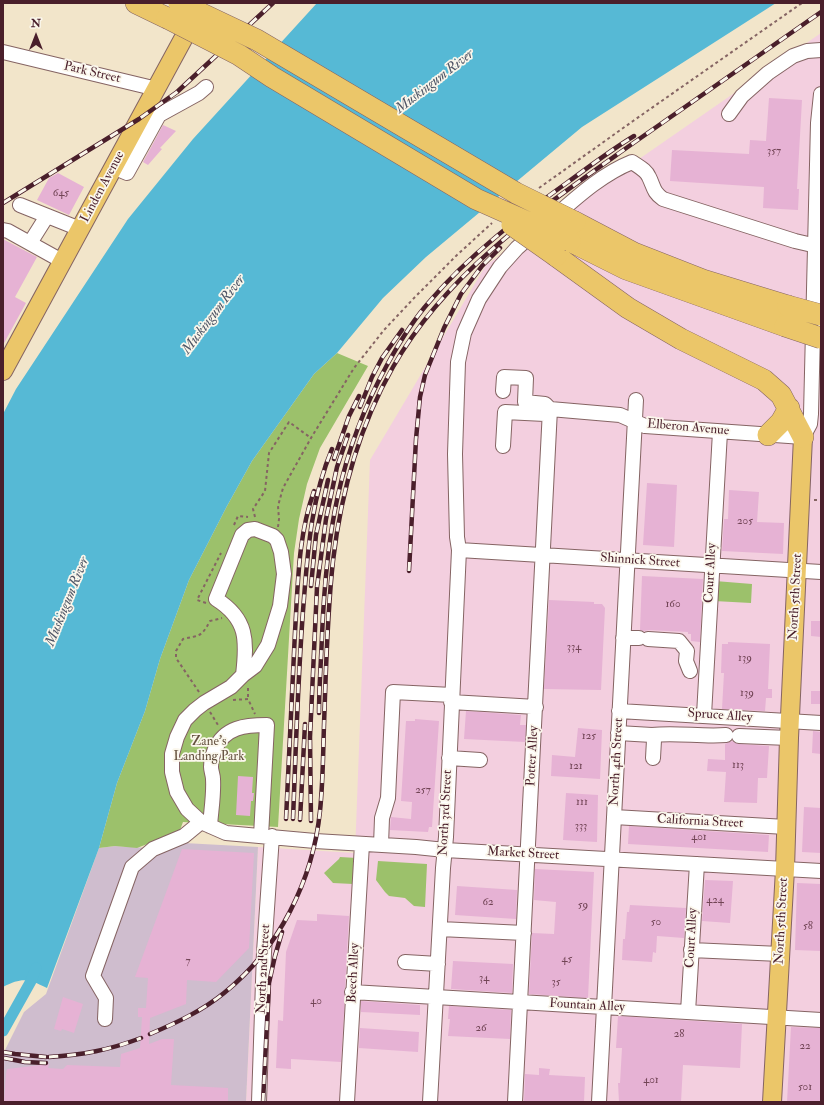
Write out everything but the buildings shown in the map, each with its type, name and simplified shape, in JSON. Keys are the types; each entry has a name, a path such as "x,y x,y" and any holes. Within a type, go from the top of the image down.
{"highway":[{"path":"136,3 173,10 257,40 516,193 573,232"},
{"path":"173,10 272,77 476,198 635,312 681,339 764,380 781,395 803,437"},
{"path":"476,198 634,253 703,280 786,316 821,338"},
{"path":"786,316 821,316"},
{"path":"768,435 781,422 789,408"}],"main road":[{"name":"Linden Avenue","path":"3,371 113,168 152,112 157,89 203,3"},
{"name":"North 5th Street","path":"772,1102 798,571 803,437"}],"street":[{"path":"729,114 742,96 768,73 793,56 807,51 821,50"},
{"name":"Park Street","path":"3,52 157,89"},
{"path":"152,112 199,93 206,87"},
{"name":"North 5th Street","path":"803,437 811,419 818,246 818,123 821,94"},
{"name":"North 3rd Street","path":"430,1102 445,850 459,550 455,454 458,362 464,333 479,299 500,267 517,248 581,194 619,167 632,162 644,170 653,189 662,199 795,242 818,246"},
{"path":"20,205 80,228"},
{"path":"30,243 47,216"},
{"path":"3,230 8,231 62,262"},
{"path":"503,391 504,376 526,378 525,402 545,404 550,409 545,414 505,412 503,446"},
{"name":"North 4th Street","path":"599,1102 636,400"},
{"name":"Elberon Avenue","path":"550,409 620,415 645,426 803,437"},
{"name":"Potter Alley","path":"515,1102 550,409"},
{"name":"Court Alley","path":"704,715 720,432"},
{"path":"205,824 187,808 177,792 172,772 174,747 176,737 185,720 204,703 231,687 242,675 255,666 268,645 273,632 282,597 284,574 281,552 279,544 273,536 256,529 248,530 242,535 216,599 228,606 242,629 246,646 242,675"},
{"name":"Shinnick Street","path":"459,550 821,572"},
{"path":"623,638 679,641 687,651 686,661 690,670"},
{"path":"381,845 382,818 388,798 393,692 536,707"},
{"name":"Spruce Alley","path":"620,711 704,715 790,730 821,722"},
{"path":"205,824 213,779 211,767 213,753 224,734 234,729 256,725"},
{"name":"North 2nd Street","path":"256,725 267,725 267,836 259,1102"},
{"path":"618,733 711,736 790,730"},
{"path":"652,734 654,740 653,758"},
{"path":"449,758 480,760"},
{"name":"California Street","path":"614,817 786,827"},
{"path":"105,1019 106,998 93,976 132,867 153,848 184,836 205,824"},
{"name":"Market Street","path":"205,824 226,833 315,841 528,855 821,871"},
{"name":"Beech Alley","path":"347,1102 352,992 362,844"},
{"name":"Court Alley","path":"688,1012 696,864"},
{"path":"440,929 524,933"},
{"path":"691,950 780,954"},
{"path":"405,962 438,964"},
{"name":"Fountain Alley","path":"352,992 821,1020"}],"path":[{"path":"255,518 253,509 265,491 269,453 273,445 290,422 311,438"},
{"path":"814,500 821,500"},
{"path":"201,696 176,658 176,651 183,639 194,638 203,632 210,621 227,616"},
{"path":"230,700 248,699 254,711 256,725"},
{"path":"204,714 209,710 224,734"}],"shaded area":[{"path":"821,33 821,1102 246,1102 258,847 355,853 370,460 486,265"},
{"path":"184,843 258,847 246,1102 3,1102 3,1054 24,1012 46,994 99,848 115,846 165,849"}],"green space":[{"name":"Zane's Landing Park","path":"337,353 368,366 320,448 307,484 299,519 294,553 278,827 183,822 180,830 176,833 137,848 115,846 99,848 117,783 145,711 160,659 189,580 252,461 314,374"},
{"path":"715,581 752,584 751,603 714,601"},
{"path":"340,857 357,858 353,884 333,883 324,873"},
{"path":"378,861 427,864 425,907 414,906 405,898 389,896 376,880"}],"water":[{"path":"317,3 776,3 582,127 426,257 383,298 337,353 314,374 252,461 189,580 160,659 145,711 117,783 99,848 47,988 25,980 3,987 3,414 16,389 128,219 193,139"}],"waterway":[{"name":"Muskingum River","path":"3,1031 31,981 36,968"}],"railway":[{"path":"3,203 139,119 177,92 273,3"},
{"path":"150,1034 198,1011 224,993 244,975 261,956 277,934 301,887 310,862 320,811 329,602 336,535 341,510 353,461 370,413 393,367 415,332 441,300 469,270 532,217 598,168 821,12"},
{"path":"319,713 324,600 331,530 346,464 357,431 370,398 396,348 424,308 445,284 478,252 531,209 634,136"},
{"path":"409,571 416,439 420,397 425,375 444,328 461,294 482,266 500,248"},
{"path":"360,407 372,377 382,358 402,330"},
{"path":"334,459 349,416 359,396"},
{"path":"311,821 310,737 317,587 326,519 337,467 348,435"},
{"path":"293,819 297,708 307,560 315,503 325,467 332,449"},
{"path":"311,586 316,535 328,480"},
{"path":"286,819 298,578 305,525 314,491"},
{"path":"300,820 305,724"},
{"path":"263,1102 269,983 282,932"},
{"path":"49,1057 96,1051 118,1046 141,1038"},
{"path":"3,1052 46,1057"},
{"path":"4,1058 25,1062 46,1063"}]}
